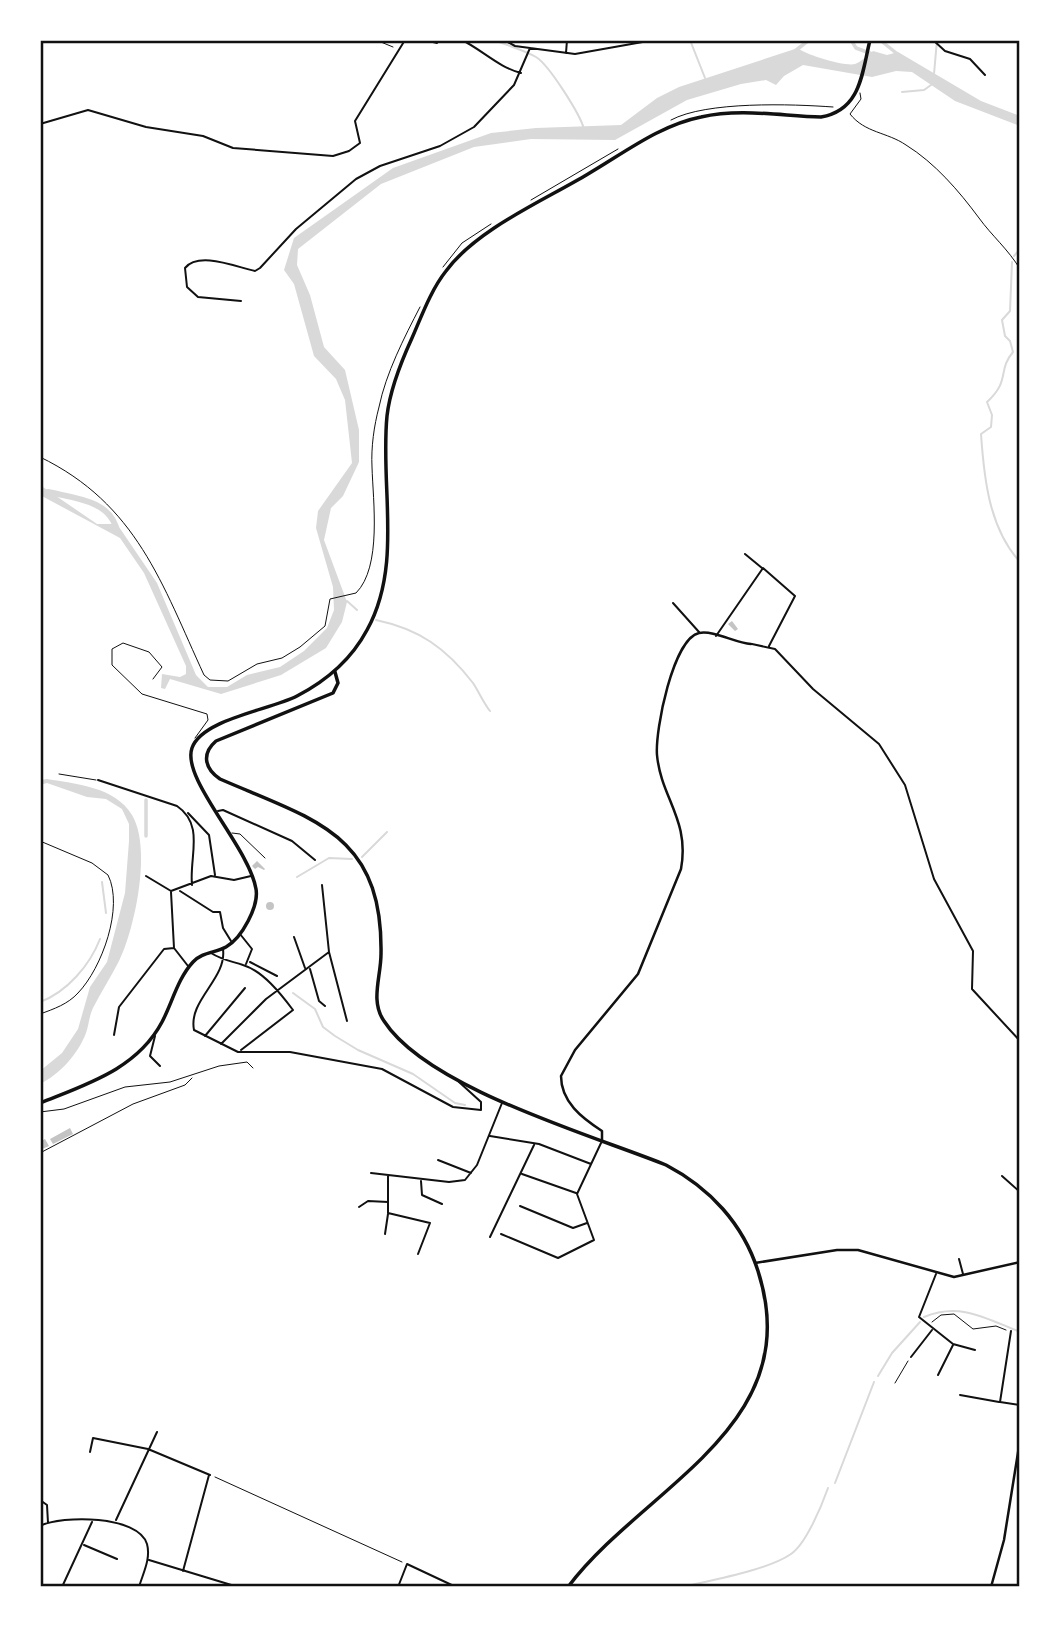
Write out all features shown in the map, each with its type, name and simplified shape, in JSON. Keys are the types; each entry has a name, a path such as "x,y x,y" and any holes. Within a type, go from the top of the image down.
{"main road":[{"path":"40,1103 112,1072 141,1053 155,1034 189,966 200,956 232,943 256,901 253,876 232,833 195,779 190,755 196,740 219,724 291,699 335,672 367,629 385,578 385,456 390,400 405,354 436,286 459,255 484,236 680,122 720,114 827,116 845,108 857,92 870,40"},
{"path":"335,672 338,684 333,693 216,741 207,752 207,765 220,779 320,823 353,851 370,881 380,918 381,960 377,999 382,1018 403,1041 458,1081 666,1166 695,1183 723,1209 747,1245 755,1263 764,1299 765,1336 758,1374 744,1408 703,1460 606,1544 568,1587"}],"street":[{"path":"40,124 88,110 146,127 203,136 233,148 333,156 349,151 360,143 355,121 405,40"},
{"path":"425,40 437,43 439,40"},
{"path":"462,40 486,52 507,69 521,73"},
{"path":"504,40 565,54 654,40"},
{"path":"565,54 567,40"},
{"path":"933,40 939,47 970,59 985,75"},
{"path":"241,301 198,297 187,287 186,268 190,263 201,260 255,271 265,264 296,229 356,179 380,166 440,146 474,127 502,100 521,73 530,47"},
{"path":"745,554 795,596 769,646"},
{"path":"716,636 763,568"},
{"path":"673,603 700,633"},
{"path":"501,1234 558,1258 594,1240 578,1194 602,1142 602,1131 584,1118 566,1098 561,1076 575,1051 631,985 677,882 683,856 682,835 674,805 661,775 657,746 678,654 688,639 700,633 733,642 769,646 813,689 879,744 911,798 934,879 973,951 972,989 1020,1041"},
{"path":"99,780 177,806 197,819 209,835 215,876"},
{"path":"217,811 223,810 292,841 315,860"},
{"path":"187,813 195,835 191,885"},
{"path":"146,876 171,891 215,876 234,880 253,876"},
{"path":"322,885 329,952 347,1021"},
{"path":"180,890 184,895 221,915 225,934 232,943"},
{"path":"171,891 174,948 189,966"},
{"path":"239,933 252,949 245,965"},
{"path":"294,937 306,970"},
{"path":"114,1035 119,1007 164,949 174,948"},
{"path":"223,948 225,961 193,1018 194,1030 204,1037 238,1052 290,1052 382,1069 453,1107 481,1110 481,1102 458,1081"},
{"path":"211,952 225,961 245,965 278,991 293,1010 238,1052"},
{"path":"220,1045 278,991 329,952"},
{"path":"249,961 277,976"},
{"path":"309,967 319,1001 325,1006"},
{"path":"204,1037 245,988"},
{"path":"155,1034 150,1052 160,1066"},
{"path":"371,1173 421,1180 465,1180 472,1174 503,1101"},
{"path":"489,1136 534,1144 591,1164"},
{"path":"490,1237 534,1144"},
{"path":"438,1160 472,1174"},
{"path":"521,1174 578,1194"},
{"path":"385,1234 389,1202 388,1175"},
{"path":"1002,1176 1020,1192"},
{"path":"421,1180 422,1195 442,1204"},
{"path":"359,1207 368,1200 389,1202"},
{"path":"520,1206 573,1228 588,1223"},
{"path":"388,1215 430,1223 418,1254"},
{"path":"755,1263 837,1250 859,1250 936,1274 963,1275 1020,1262"},
{"path":"959,1259 963,1275"},
{"path":"936,1274 919,1317 953,1344 975,1350"},
{"path":"911,1357 932,1330"},
{"path":"1000,1402 1012,1331"},
{"path":"938,1375 953,1344"},
{"path":"960,1395 1020,1405"},
{"path":"116,1521 128,1501 157,1432"},
{"path":"90,1452 93,1438 148,1448 210,1475 183,1571"},
{"path":"991,1587 1004,1540 1020,1440"},
{"path":"40,1500 47,1505 48,1523"},
{"path":"62,1587 92,1521"},
{"path":"40,1527 48,1523 116,1521 144,1538 148,1560 139,1587"},
{"path":"83,1545 117,1559"},
{"path":"148,1560 238,1587"},
{"path":"398,1587 407,1564 456,1587"}],"lane":[{"path":"153,679 162,667 149,652 127,643 112,649 112,665 116,672 142,694 171,706 207,714 208,720 194,735 196,740"},
{"path":"59,774 82,780 99,780"},
{"path":"232,833 240,834 265,858"},
{"path":"40,1112 64,1109 125,1087 193,1076 238,1062 247,1062 253,1068"},
{"path":"40,1153 133,1104 185,1085 193,1076"}],"path":[{"path":"376,40 400,47"},
{"path":"667,123 696,111 734,107 838,108"},
{"path":"850,114 863,128 896,139 923,157 972,205 1020,269"},
{"path":"523,205 626,145"},
{"path":"440,271 462,243 492,223"},
{"path":"40,457 91,487 115,509 172,599 204,675 210,680 228,681 257,664 282,658 300,647 325,626 329,600 350,595 362,586 370,560 375,514 372,465 380,402 421,304"},
{"path":"40,841 92,863 108,875 113,913 111,932 85,984 65,1004 40,1014"},
{"path":"928,1326 947,1314 960,1317 973,1329 996,1325 1012,1331"},
{"path":"895,1383 911,1357"},
{"path":"210,1475 407,1564"}],"shaded area":[{"path":"798,48 843,64 860,62 873,51 887,55 898,52 981,101 1020,116 1020,126 955,101 912,72 896,71 872,77 803,65 784,76 776,85 766,80 741,84 687,100 615,140 531,139 474,147 381,184 298,249 297,265 310,295 324,347 345,370 359,430 359,462 343,496 331,508 324,540 347,602 342,622 326,648 281,675 221,694 170,679 165,689 161,688 162,674 180,677 186,674 186,666 144,573 120,538 40,495 40,485 97,524 117,524 157,583 196,675 208,687 227,687 247,675 280,667 304,651 327,628 334,610 333,587 316,528 318,511 352,463 345,400 336,379 314,356 294,284 284,270 294,238 393,168 491,133 536,128 621,125 657,98 679,87"},
{"path":"40,780 94,788 116,798 125,806 138,829 141,867 131,929 125,947 93,1008 83,1041 61,1069 40,1084 40,1071 62,1053 78,1029 90,987 107,962 125,893 129,841 129,824 122,809 106,799 87,797 47,783 40,785"}],"building":[{"path":"732,621 738,629 735,631 728,624"},
{"path":"257,861 265,869 264,870 252,866"},
{"path":"270,902 274,906 270,910 266,906"},
{"path":"70,1128 73,1134 53,1144 50,1139"},
{"path":"45,1139 49,1146 40,1150 40,1142"}],"waterway":[{"path":"495,40 542,62 563,90 584,129"},
{"path":"690,40 705,78"},
{"path":"795,51 809,40"},
{"path":"851,40 856,48 875,55"},
{"path":"880,40 900,56"},
{"path":"934,74 937,40"},
{"path":"902,92 924,90 931,85"},
{"path":"1014,256 1020,249"},
{"path":"1012,262 1010,311 1002,320 1005,336 1010,341 1013,352 1008,359 999,388 987,402 992,415 991,427 981,434 990,502 1001,534 1020,562"},
{"path":"48,492 80,499 100,507 114,521 117,532"},
{"path":"347,601 357,610"},
{"path":"376,620 406,629 442,650 473,683 490,711"},
{"path":"146,800 146,836"},
{"path":"362,857 387,832"},
{"path":"297,877 329,858 352,859"},
{"path":"102,882 106,913"},
{"path":"40,1002 68,985 90,958 100,939"},
{"path":"293,993 315,1009 323,1027 335,1036 358,1050 413,1074 455,1103 465,1105"},
{"path":"924,1317 961,1311 1020,1332"},
{"path":"878,1376 892,1353 920,1322"},
{"path":"835,1483 874,1382"},
{"path":"683,1587 754,1570 791,1554 808,1533 828,1488"}]}
